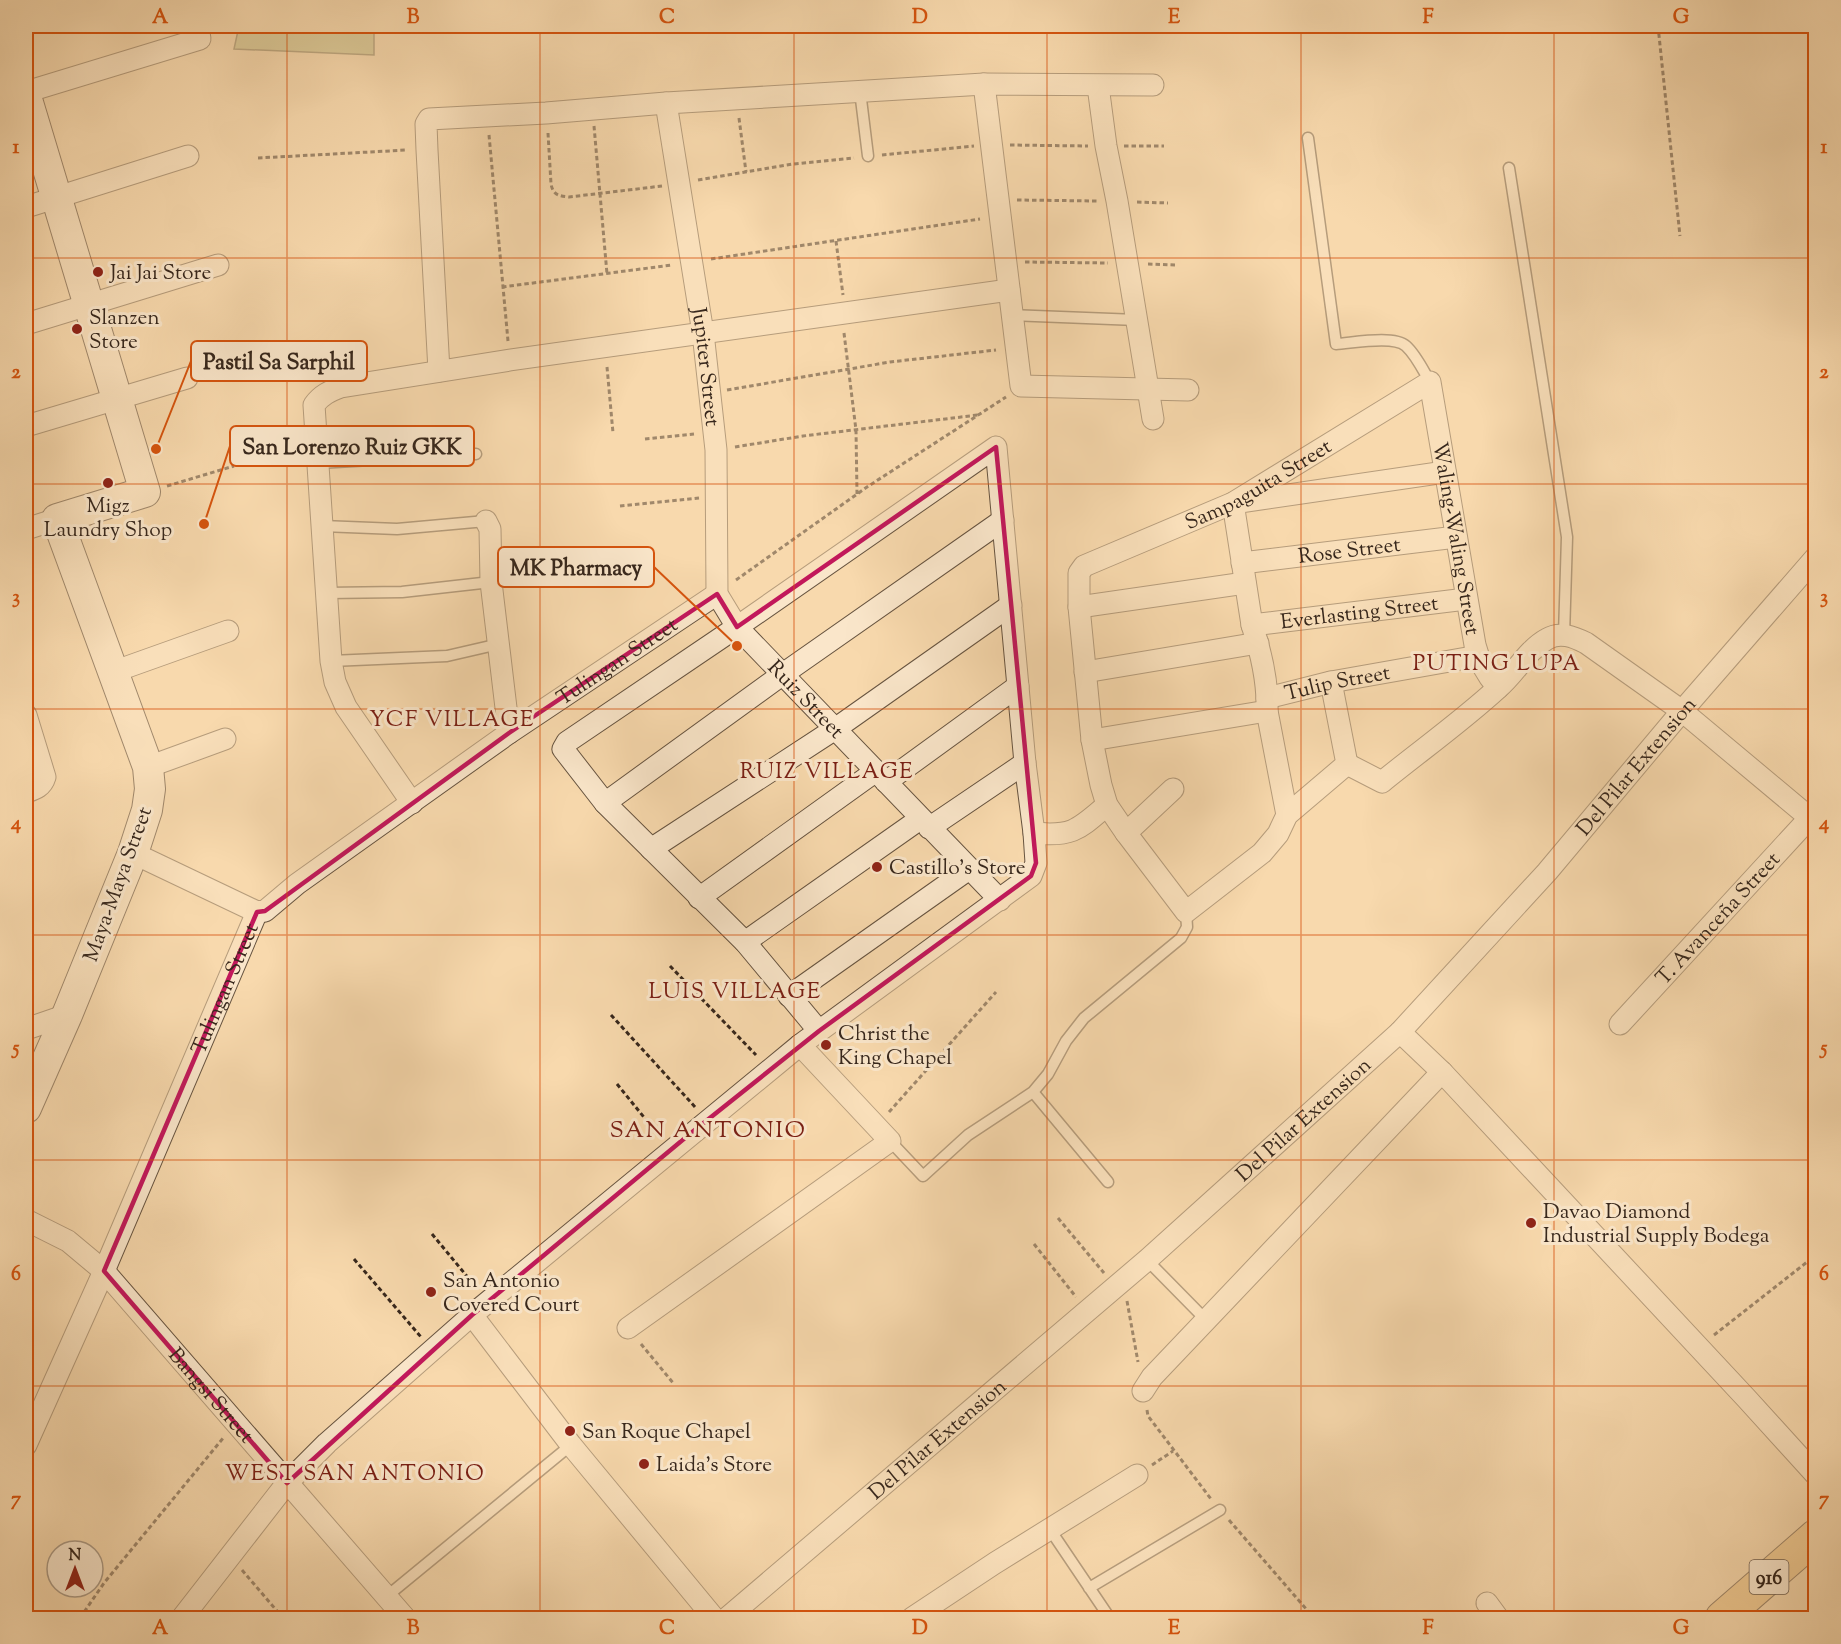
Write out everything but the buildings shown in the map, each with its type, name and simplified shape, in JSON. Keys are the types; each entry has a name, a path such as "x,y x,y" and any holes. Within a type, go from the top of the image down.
{"main road":[{"name":"916","path":"1722,1618 1815,1536"},
{"name":"916","path":"1756,1618 1815,1564"}],"street":[{"path":"26,529 145,492 26,94 199,32"},
{"path":"984,84 1021,386 1188,390"},
{"path":"439,371 427,150 426,124 429,119 984,84 1153,86"},
{"path":"1098,86 1106,146 1153,419"},
{"name":"Jupiter Street","path":"666,103 703,333 715,441 717,594"},
{"path":"26,207 188,156"},
{"path":"26,324 218,265"},
{"path":"412,803 346,707 334,682 314,405 319,398 341,387 439,371 1009,290"},
{"path":"26,426 187,378"},
{"name":"Waling-Waling Street","path":"1430,382 1466,599 1478,656 1488,677 1498,688"},
{"name":"Sampaguita Street","path":"1078,607 1079,573 1084,566 1233,503 1430,382"},
{"path":"182,1618 287,1483 327,1443 480,1308 819,1030 1031,876 1036,863 1034,833 1025,763 996,447 567,742 563,749 605,803 745,942 819,1030"},
{"path":"1287,815 1233,503 1445,472"},
{"name":"Maya-Maya Street","path":"26,1108 67,1015 133,853 147,810 150,789 148,767 57,519"},
{"path":"605,803 783,674 1003,520"},
{"path":"486,521 490,529 491,582 509,733"},
{"name":"Rose Street","path":"1078,607 1244,573 1456,537"},
{"name":"Del Pilar Extension","path":"726,1618 1116,1288 1400,1032 1547,872 1815,557"},
{"path":"717,594 737,627"},
{"name":"Tulingan Street","path":"26,1445 104,1271 257,912 265,911 297,884 509,733 717,594"},
{"name":"Everlasting Street","path":"1085,672 1255,634 1466,599"},
{"path":"651,849 835,729 1011,605"},
{"path":"1078,607 1092,740 1107,804 1186,912 1262,853 1278,834 1287,815 1347,764"},
{"name":"Ruiz Street","path":"737,627 1000,900"},
{"path":"113,672 228,631"},
{"path":"1347,764 1382,782 1498,688 1537,646 1553,636 1564,635 1587,643 1682,711 1813,817"},
{"name":"Tulip Street","path":"1092,740 1267,704 1331,682 1478,656"},
{"path":"1331,682 1347,764"},
{"path":"699,898 1018,686"},
{"path":"26,716 45,777 43,784 37,789 26,792"},
{"path":"148,767 225,739"},
{"path":"745,942 925,823 1025,763"},
{"path":"1126,833 1173,789"},
{"path":"1034,833 1057,835 1069,833 1086,823 1107,804"},
{"name":"T. Avanceña Street","path":"1620,1024 1813,817"},
{"path":"133,853 257,912"},
{"path":"789,996 969,869"},
{"path":"26,1029 67,1015"},
{"path":"1400,1032 1442,1072 1699,1347 1815,1475"},
{"path":"628,1328 883,1134 800,1045"},
{"path":"1143,1391 1152,1377 1442,1072"},
{"name":"Bangsi Street","path":"26,1220 68,1241 104,1271 405,1618"},
{"path":"480,1308 572,1445 714,1618"},
{"path":"912,1618 1049,1528 1137,1475"}],"lane":[{"path":"860,91 868,156"},
{"path":"1308,138 1336,344 1394,340 1406,346 1430,382"},
{"path":"1509,168 1567,537 1564,635"},
{"path":"1012,315 1137,320"},
{"path":"318,462 476,454"},
{"path":"322,526 397,529 486,521"},
{"path":"326,593 402,592 491,582"},
{"path":"331,661 447,656 499,644"},
{"path":"883,1134 923,1176 968,1135 1033,1092 1048,1074 1066,1041 1084,1018 1181,938 1188,927 1186,912"},
{"path":"1033,1092 1107,1182"},
{"path":"1147,1260 1206,1320"},
{"path":"386,1597 572,1445"},
{"path":"1089,1588 1220,1510"},
{"path":"1049,1528 1107,1614"}],"path":[{"path":"1658,26 1680,236"},
{"path":"736,98 746,172"},
{"path":"592,110 607,274"},
{"path":"546,113 553,192 556,195 569,197 679,184 793,164 991,144 1164,146"},
{"path":"488,115 510,360"},
{"path":"258,158 427,150"},
{"path":"502,287 836,241 999,208 1117,201 1168,203"},
{"path":"836,241 856,430 857,494"},
{"path":"1005,262 1176,265"},
{"path":"605,347 613,433"},
{"path":"709,393 890,362 1016,348"},
{"path":"717,594 857,494 1021,386"},
{"path":"645,439 715,441 856,430 980,414"},
{"path":"145,492 234,466"},
{"path":"620,506 717,496"},
{"path":"670,966 770,1070"},
{"path":"883,1134 996,992"},
{"path":"611,1015 707,1120"},
{"path":"617,1084 670,1150"},
{"path":"1058,1218 1129,1303 1143,1391"},
{"path":"432,1234 480,1308"},
{"path":"1034,1244 1088,1311"},
{"path":"1699,1347 1815,1256"},
{"path":"354,1259 432,1350"},
{"path":"628,1328 674,1384"},
{"path":"80,1618 104,1583 235,1424"},
{"path":"1137,1475 1173,1451"},
{"path":"231,1557 280,1617"}],"highlighted area":[{"path":"996,447 1036,863 1031,876 819,1031 691,1133 472,1315 287,1483 104,1271 257,912 265,911 509,733 717,594 737,627"}],"shaded area":[{"path":"239,26 374,26 374,55 234,49"}],"place":[{"name":"Jai Jai Store","path":"98,272"},
{"name":"Slanzen Store","path":"77,329"},
{"name":"Pastil Sa Sarphil","path":"156,449"},
{"name":"Migz Laundry Shop","path":"108,483"},
{"name":"San Lorenzo Ruiz GKK","path":"204,524"},
{"name":"MK Pharmacy","path":"737,646"},
{"name":"Castillo's Store","path":"877,867"},
{"name":"Christ the King Chapel","path":"826,1045"},
{"name":"Davao Diamond Industrial Supply Bodega","path":"1531,1223"},
{"name":"San Antonio Covered Court","path":"431,1292"},
{"name":"San Roque Chapel","path":"570,1431"},
{"name":"Laida's Store","path":"644,1464"}],"district":[{"name":"PUTING LUPA","path":"1497,662"},
{"name":"YCF VILLAGE","path":"452,718"},
{"name":"RUIZ VILLAGE","path":"827,770"},
{"name":"LUIS VILLAGE","path":"735,990"},
{"name":"SAN ANTONIO","path":"708,1129"},
{"name":"WEST SAN ANTONIO","path":"355,1472"}]}
